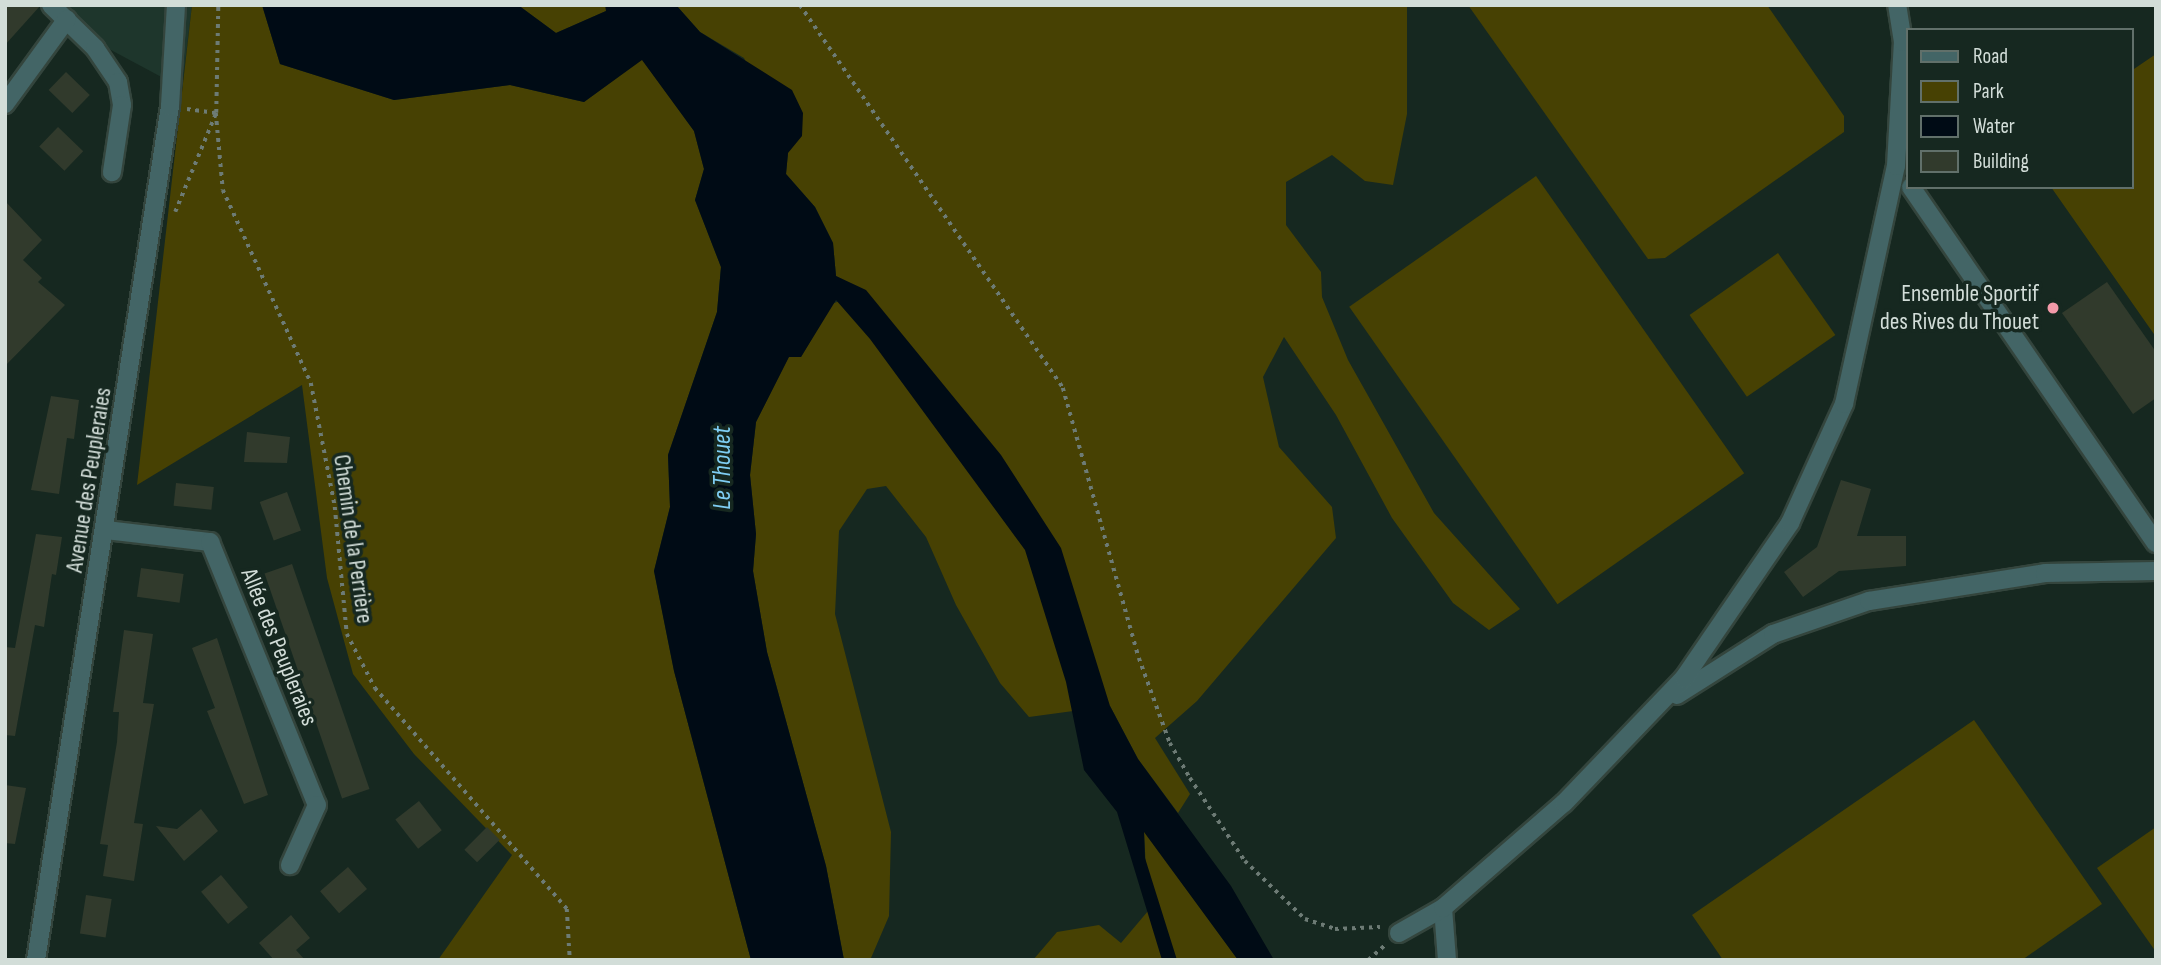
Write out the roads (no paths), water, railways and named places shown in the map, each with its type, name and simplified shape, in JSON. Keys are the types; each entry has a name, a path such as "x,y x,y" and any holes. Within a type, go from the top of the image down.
{"street":[{"path":"51,5 67,19 118,82 122,105 113,172"},
{"name":"Avenue des Peupleraies","path":"36,960 106,530 170,106 176,5"},
{"path":"1399,933 1443,908 1563,803 1684,678 1790,523 1838,418 1896,166 1903,42 1897,5"},
{"path":"5,104 67,19"},
{"path":"1896,166 1906,181"},
{"path":"1912,189 2156,543"},
{"name":"Allée des Peupleraies","path":"106,530 210,542 317,804 290,866"},
{"path":"1653,710 1773,634 1869,601 2045,573 2156,571"},
{"path":"1443,908 1447,960"}],"water":[{"name":"Le Thouet","path":"262,5 518,5 556,33 606,11 605,5 676,5 700,32 792,90 803,113 802,136 788,153 786,174 815,207 833,243 836,276 866,290 1001,455 1061,548 1110,706 1138,759 1231,886 1274,960 1238,960 1144,832 1145,858 1177,960 1162,960 1117,812 1084,770 1066,682 1025,550 870,339 836,300 801,357 789,357 756,422 750,475 756,534 753,571 767,652 826,866 844,960 751,960 674,671 654,571 670,507 668,455 717,312 721,267 695,200 704,169 694,131 642,60 584,102 510,85 394,100 280,64"}],"place":[{"name":"Ensemble Sportif des Rives du Thouet","path":"2053,308"}]}
